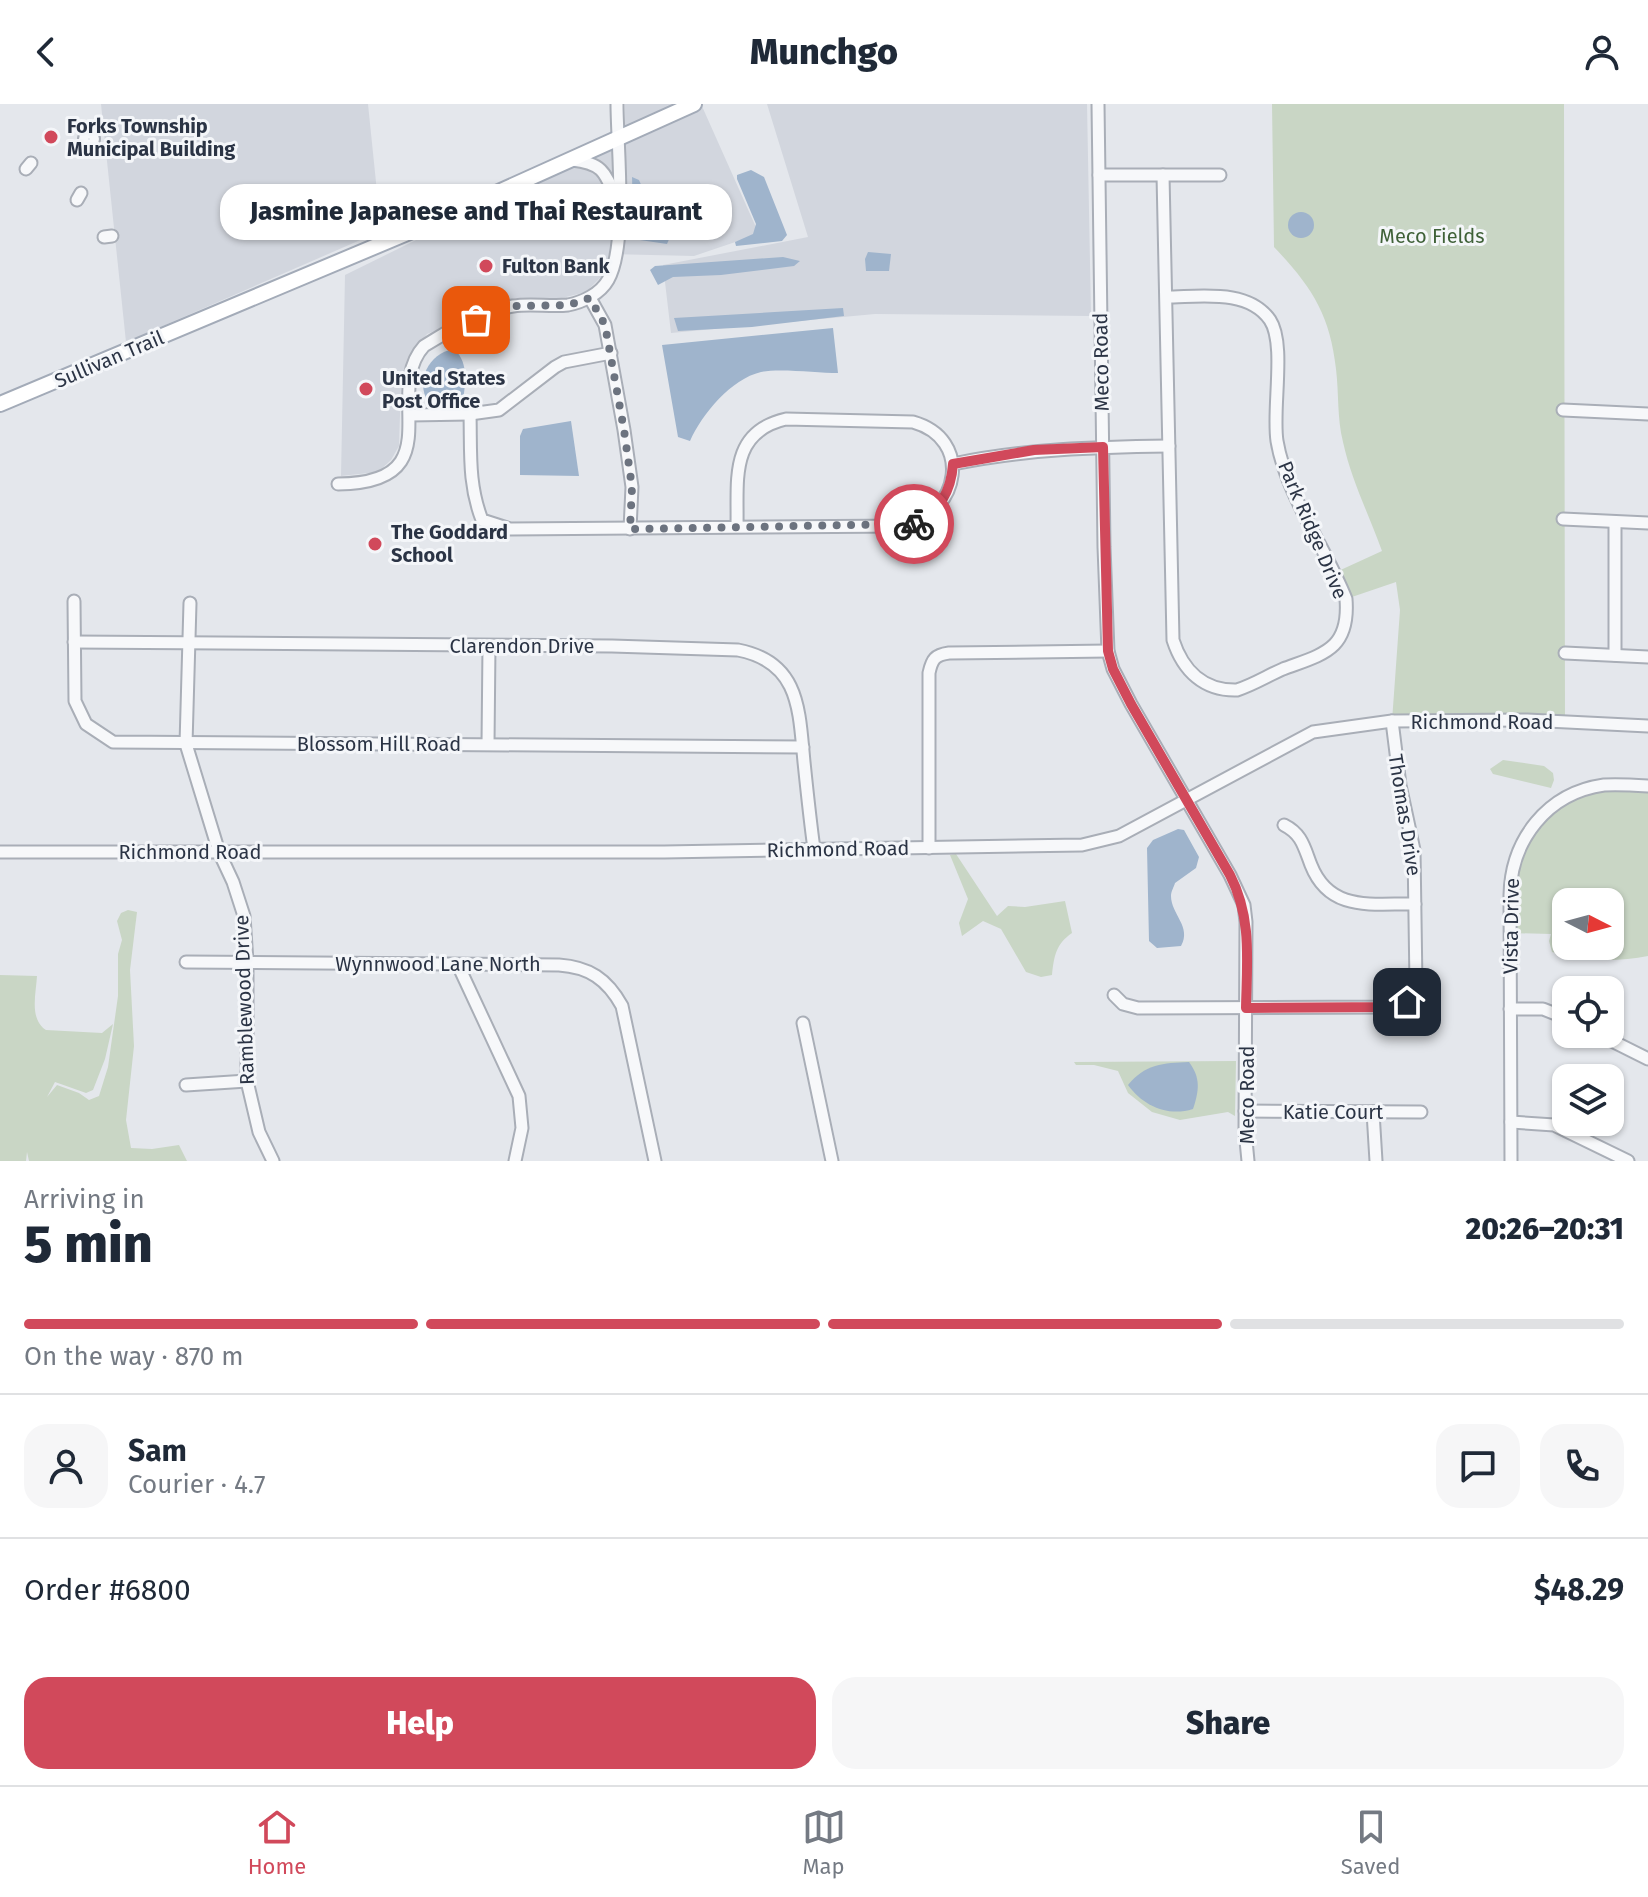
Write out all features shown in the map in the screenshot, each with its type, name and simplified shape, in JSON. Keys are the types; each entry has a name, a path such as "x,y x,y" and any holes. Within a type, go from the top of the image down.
{"main road":[{"path":"568,160 694,104"},
{"name":"Sullivan Trail","path":"0,404 412,231 568,160"}],"street":[{"path":"338,484 374,482 396,467 407,445 410,375 418,352 438,337 492,312 513,306 569,305 590,298 607,282 615,263 619,205 617,104"},
{"name":"Meco Road","path":"1098,104 1108,651 1113,669 1131,704 1230,875 1244,905 1247,931 1245,1111 1248,1161"},
{"path":"568,160 588,162 599,167 607,177 619,205"},
{"path":"1099,175 1220,175"},
{"name":"Park Ridge Drive","path":"1163,175 1173,640 1178,654 1195,677 1221,691 1237,690 1333,648 1344,629 1346,599 1282,463 1275,421 1277,349 1271,321 1261,310 1230,297 1166,297"},
{"path":"590,298 605,325 611,353 631,471 630,529"},
{"path":"410,415 499,410 564,362 611,353"},
{"path":"1563,410 1648,414"},
{"path":"470,414 471,486 482,520 520,530 905,526 929,516 940,506 952,479 951,455 932,430 913,422 786,419 769,423 755,432 741,455 737,526"},
{"path":"953,464 1034,450 1169,446"},
{"path":"1563,519 1648,523"},
{"path":"1615,522 1615,655"},
{"name":"Blossom Hill Road","path":"74,601 75,701 92,730 113,742 803,747"},
{"name":"Ramblewood Drive","path":"190,603 186,744 219,852 244,916 247,1081 259,1132 273,1161"},
{"name":"Clarendon Drive","path":"74,642 612,646 754,653 775,666 797,697 814,849"},
{"path":"488,744 489,646"},
{"path":"929,848 931,654 1108,651"},
{"path":"1565,653 1648,657"},
{"name":"Richmond Road","path":"0,852 814,849 1094,844 1119,836 1188,801 1313,732 1392,721 1527,720 1648,726"},
{"name":"Thomas Drive","path":"1246,1008 1394,1007 1407,1002 1416,985 1414,850 1400,785 1392,721"},
{"name":"Vista Drive","path":"1511,1161 1510,880 1516,855 1529,830 1550,807 1580,791 1616,784 1648,786"},
{"path":"1284,825 1295,831 1304,842 1322,886 1339,898 1352,903 1415,904"},
{"name":"Wynnwood Lane North","path":"186,962 570,966 598,976 618,998 626,1016 655,1161"},
{"path":"458,965 519,1096 522,1128 515,1161"},
{"path":"1114,995 1123,1004 1138,1008 1246,1008"},
{"path":"1510,1009 1543,1009 1552,1013"},
{"path":"803,1023 832,1161"},
{"path":"1624,1047 1648,1059"},
{"path":"186,1085 247,1081"},
{"name":"Katie Court","path":"1245,1111 1421,1112"},
{"path":"1373,1112 1376,1161"},
{"path":"1511,1122 1554,1125 1628,1161"}],"shaded area":[{"path":"101,104 368,104 381,231 126,342"},
{"path":"625,104 701,104 759,234 694,256 609,254 604,274 586,292 558,299 515,298 427,334 408,358 401,384 399,446 391,460 378,472 341,476 345,275 625,137"},
{"path":"767,104 1087,104 1091,316 875,314 671,333 663,265 808,237"}],"green space":[{"name":"Meco Fields","path":"1272,104 1564,104 1565,722 1392,721 1400,610 1396,582 1346,599 1334,573 1382,551 1346,456 1333,350 1324,317 1308,288 1274,247"},
{"path":"1503,760 1544,766 1553,773 1551,788 1493,774 1490,769"},
{"path":"1648,786 1648,956 1624,959 1624,888 1552,888 1552,952 1551,934 1510,933 1510,880 1529,830 1580,791"},
{"path":"956,854 997,916 1008,906 1025,907 1065,901 1072,933 1057,951 1052,975 1041,977 1026,972 1001,929 983,921 962,936 959,923 968,899 950,855"},
{"path":"128,910 137,912 130,970 134,1046 126,1120 131,1148 179,1145 187,1161 29,1161 27,1152 26,1161 0,1161 0,975 37,976 35,1013 46,1030 102,1033 113,1024 105,1059 93,1090 86,1093 55,1082 47,1097 57,1085 89,1100 99,1096 108,1067 118,996 118,954 122,940 117,921 121,913"},
{"path":"1236,1061 1235,1116 1228,1112 1180,1120 1152,1112 1128,1093 1118,1071 1094,1065 1076,1065 1074,1062"}],"water":[{"path":"751,170 764,177 787,235 782,241 736,246 735,242 753,234 756,224 737,179 737,175"},
{"path":"632,177 639,180 663,234 670,237 667,244 633,239"},
{"path":"1301,212 1310,216 1314,225 1310,234 1301,238 1292,234 1288,225 1292,216"},
{"path":"868,252 891,254 889,271 866,271"},
{"path":"783,257 800,261 794,266 673,277 658,285 650,270 655,266"},
{"path":"843,308 844,316 752,327 678,331 674,318"},
{"path":"833,328 838,373 778,370 750,376 719,399 690,441 678,437 662,345"},
{"path":"453,349 464,365 463,399 457,402 428,402 423,385 427,369 437,356"},
{"path":"571,421 579,476 520,475 520,436 523,429"},
{"path":"1178,829 1184,830 1199,857 1196,868 1175,883 1171,892 1172,903 1183,927 1181,946 1157,948 1149,941 1147,848 1153,840"},
{"path":"1189,1062 1198,1085 1193,1109 1174,1112 1157,1108 1141,1099 1128,1085 1155,1066"}],"way so far":[{"path":"476,320 513,306 569,305 590,298 605,325 610,346 631,471 630,529 914,524"}],"place":[{"name":"Forks Township Municipal Building","path":"51,137"},
{"name":"Fulton Bank","path":"486,266"},
{"name":"Jasmine Japanese and Thai Restaurant","path":"476,320"},
{"name":"United States Post Office","path":"366,389"},
{"name":"The Goddard School","path":"375,544"}],"route":[{"path":"914,524 940,506 952,479 953,464 1034,450 1103,447 1108,651 1113,669 1131,704 1230,875 1244,905 1246,1008 1394,1007 1407,1002"}]}
